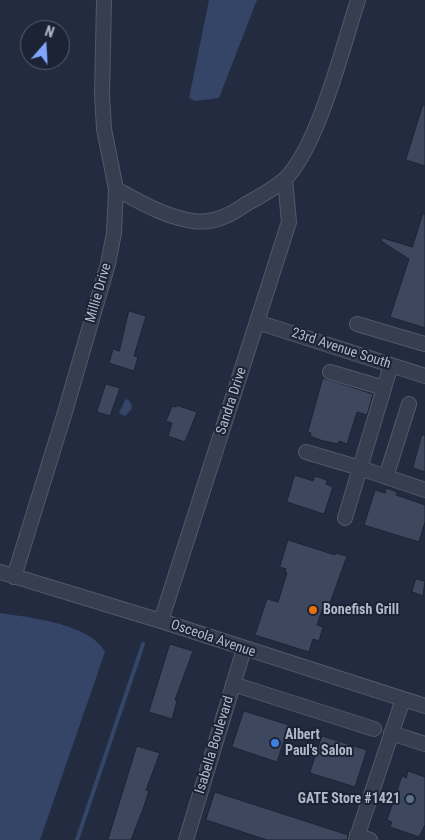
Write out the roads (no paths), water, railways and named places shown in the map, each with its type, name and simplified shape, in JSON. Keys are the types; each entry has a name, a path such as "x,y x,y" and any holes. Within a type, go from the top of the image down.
{"street":[{"name":"Millie Drive","path":"14,577 108,264 114,233 116,189 103,112 101,63 104,0"},
{"path":"116,189 161,211 193,221 208,221 237,210 285,179 300,159 315,126 328,94 358,0"},
{"name":"Sandra Drive","path":"161,621 289,222 285,179"},
{"name":"23rd Avenue South","path":"257,322 425,376"},
{"path":"357,324 425,344"},
{"path":"345,518 391,365"},
{"path":"330,372 384,388"},
{"path":"386,477 409,404"},
{"path":"306,452 425,490"},
{"name":"Osceola Avenue","path":"0,572 161,621 425,706"},
{"name":"Isabella Boulevard","path":"186,840 244,649"},
{"path":"233,684 374,729"},
{"path":"361,838 403,699"},
{"path":"392,733 425,744"}],"water":[{"path":"209,0 257,0 219,98 195,101 189,98"},
{"path":"128,399 132,405 131,410 125,416 119,413 125,400"},
{"path":"0,613 42,620 73,628 98,642 105,652 40,840 0,840"}],"waterway":[{"path":"77,840 143,644"}],"place":[{"name":"Bonefish Grill","path":"313,610"},
{"name":"Albert Paul's Salon","path":"275,743"},
{"name":"GATE Store #1421","path":"410,799"}]}
